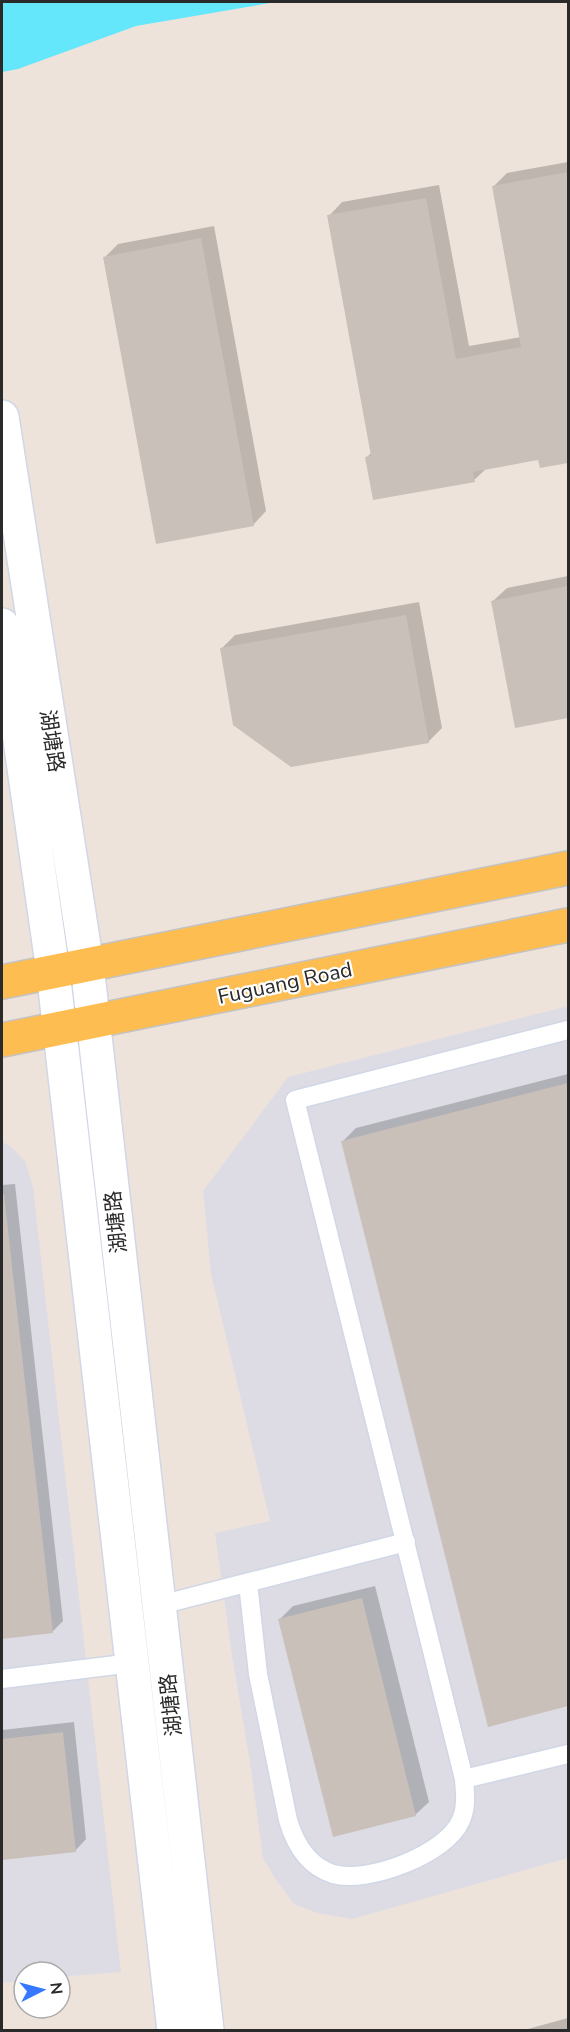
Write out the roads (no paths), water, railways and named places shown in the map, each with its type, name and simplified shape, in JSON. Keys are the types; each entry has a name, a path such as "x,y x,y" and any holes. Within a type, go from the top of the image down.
{"main road":[{"name":"湖塘路","path":"2,417 87,965 207,2031"},
{"name":"湖塘路","path":"2,625 53,971 174,2031"},
{"path":"2,982 568,868"},
{"name":"Fuguang Road","path":"2,1041 568,925"}],"lane":[{"path":"248,1583 258,1674 288,1820 293,1837 302,1852 318,1867 334,1874 352,1876 377,1872 413,1861 451,1837 462,1819 465,1779 295,1100 568,1030"},
{"path":"160,1605 406,1542"},
{"path":"2,1679 132,1663"},
{"path":"465,1779 568,1755"}],"water":[{"path":"2,2 276,2 136,26 18,69 2,72"}]}
